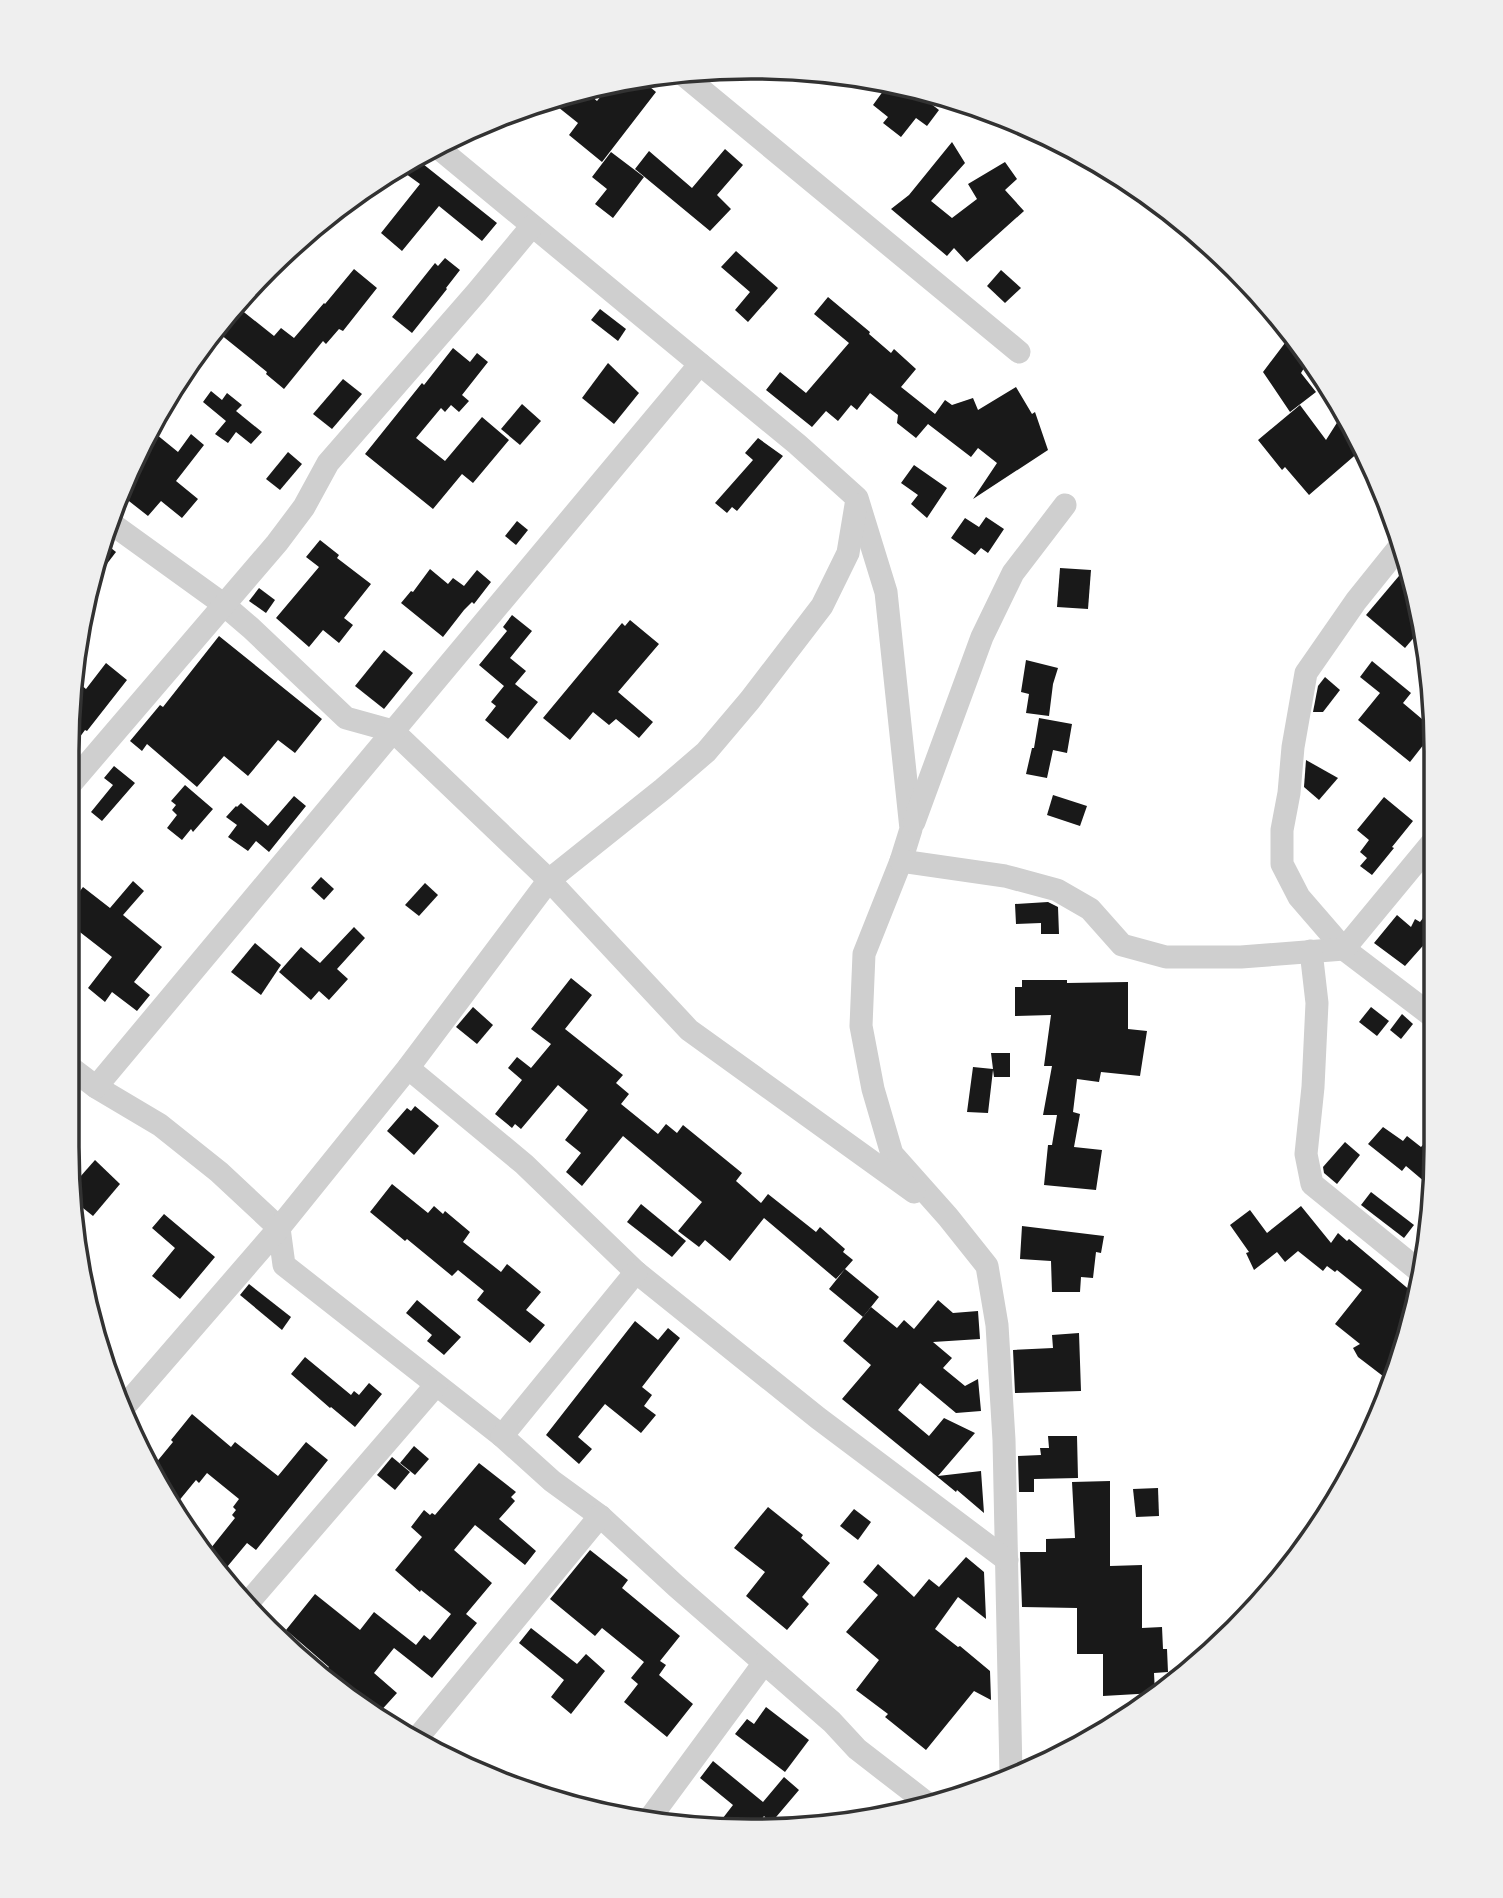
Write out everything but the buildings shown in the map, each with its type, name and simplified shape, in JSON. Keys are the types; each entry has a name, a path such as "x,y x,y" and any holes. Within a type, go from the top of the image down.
{"street":[{"path":"692,82 1019,352"},
{"path":"445,153 797,444 857,498 886,592 911,829"},
{"path":"79,774 277,543 304,507 328,463 532,226"},
{"path":"96,1087 700,365"},
{"path":"129,1401 279,1228 408,1068 549,880 706,752 750,700 822,606 848,553 857,498"},
{"path":"1011,1767 1004,1440 995,1313 986,1266 948,1217 892,1154 873,1089 861,1026 864,954 901,861 982,637 1013,573 1065,505"},
{"path":"117,527 223,604 346,718 393,731 549,880 689,1030 948,1217"},
{"path":"1394,553 1356,601 1306,673 1282,830 1282,864 1299,897 1345,949 1424,1010"},
{"path":"901,861 1005,877 1057,890 1090,909 1122,945 1166,957 1241,957 1345,949 1424,854"},
{"path":"1311,951 1317,1003 1313,1087 1306,1154 1312,1184 1413,1266"},
{"path":"408,1068 524,1164 636,1272 818,1418 1007,1560"},
{"path":"79,1074 160,1125 219,1172 279,1228 284,1265 502,1436 552,1481 600,1516 832,1721 857,1749 920,1797"},
{"path":"502,1436 636,1272"},
{"path":"253,1597 436,1385"},
{"path":"422,1733 600,1516"},
{"path":"655,1812 764,1663"}]}
